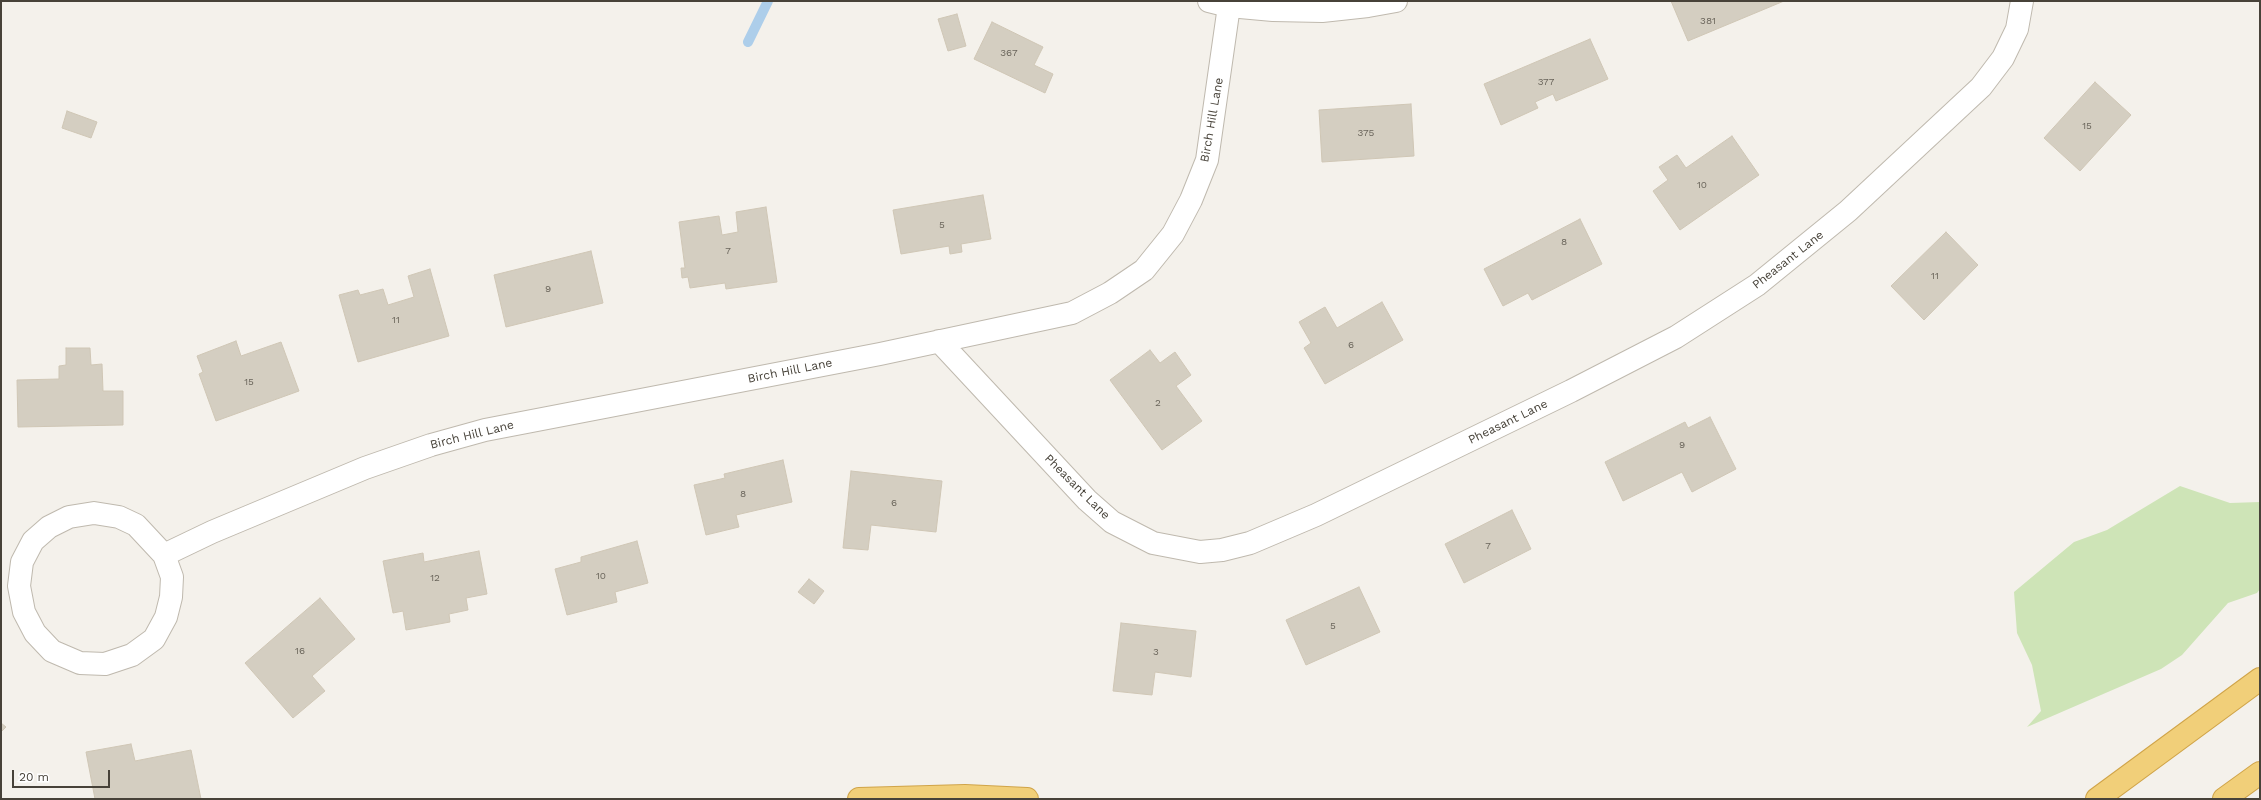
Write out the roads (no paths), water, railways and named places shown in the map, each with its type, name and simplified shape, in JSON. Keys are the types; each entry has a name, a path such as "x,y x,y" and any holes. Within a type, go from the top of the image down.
{"highway":[{"path":"2097,799 2260,679"},
{"path":"2224,799 2260,773"},
{"path":"859,799 965,796 1027,799"}],"street":[{"path":"1219,3 1273,10 1322,11 1368,6 1396,1"},
{"name":"Pheasant Lane","path":"939,341 1087,500 1112,522 1153,543 1200,552 1222,550 1250,543 1316,515 1571,391 1676,337 1757,285 1848,211 1981,87 2003,58 2017,29 2022,1"},
{"name":"Birch Hill Lane","path":"164,555 212,532 365,468 439,443 485,430 939,341 1072,313 1110,293 1144,270 1173,234 1191,200 1206,160 1219,3"},
{"path":"94,513 119,517 136,525 164,555 172,577 171,597 166,617 154,639 132,655 106,664 80,663 52,651 35,633 24,612 20,586 22,562 33,541 49,527 69,517 94,513"}],"waterway":[{"path":"748,42 768,1"}]}
